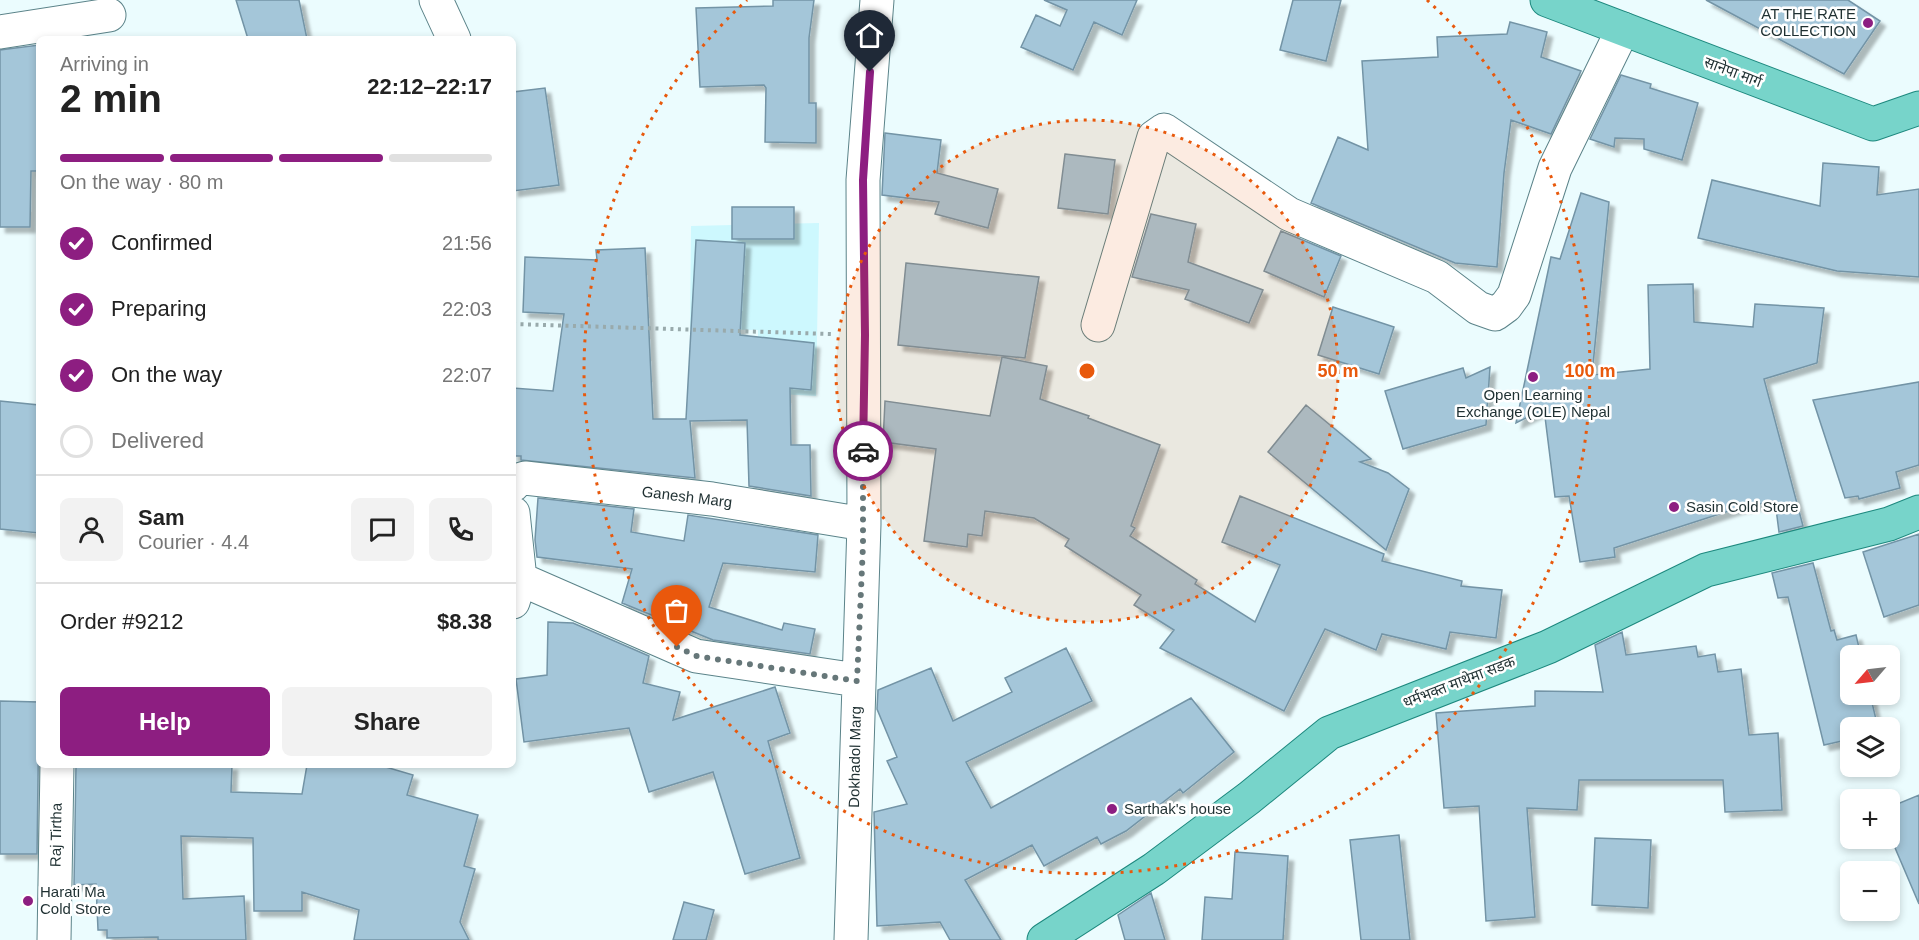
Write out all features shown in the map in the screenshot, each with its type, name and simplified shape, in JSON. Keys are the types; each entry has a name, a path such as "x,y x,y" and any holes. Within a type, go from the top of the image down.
{"main road":[{"name":"सानेपा मार्ग","path":"1547,0 1873,124 1919,108"},
{"name":"धर्मभक्त माथेमा सडक","path":"1044,940 1154,869 1249,798 1329,733 1548,647 1706,570 1889,524 1919,512"}],"street":[{"path":"436,0 453,36"},
{"name":"Dokhadol Marg","path":"851,940 857,681 864,524 863,180 877,0"},
{"path":"0,32 109,18"},
{"path":"1098,324 1154,137 1164,130 1289,214 1437,277 1478,308 1495,314 1506,306 1514,295 1555,168 1623,29"},
{"name":"Ganesh Marg","path":"516,481 525,478 712,499 864,524"},
{"path":"516,591 696,656 857,681"},
{"name":"Raj Tirtha","path":"54,940 57,768"}],"path":[{"path":"516,324 865,335"}],"shaded area":[{"path":"819,223 816,396 780,394 758,356 758,330 690,329 691,226"}],"building":[{"path":"236,0 299,0 306,36 247,36"},
{"path":"773,0 814,0 809,38 809,103 816,103 816,143 765,142 766,88 764,85 700,87 696,8 773,6"},
{"path":"1044,0 1137,0 1122,35 1094,22 1073,70 1021,47 1036,15 1060,26 1067,10"},
{"path":"1293,0 1341,0 1326,61 1280,50"},
{"path":"1706,0 1848,0 1880,21 1844,74"},
{"path":"1510,22 1547,32 1541,57 1581,71 1551,134 1511,120 1504,173 1497,267 1455,263 1311,203 1338,137 1368,150 1362,61 1438,57 1437,37 1507,34"},
{"path":"36,45 36,171 31,171 30,227 0,227 0,50"},
{"path":"1621,75 1651,84 1650,88 1698,103 1682,160 1644,149 1644,139 1615,138 1614,147 1590,139"},
{"path":"545,88 559,185 516,191 516,92"},
{"path":"885,133 941,140 937,173 998,189 988,228 935,214 939,202 882,195"},
{"path":"1065,154 1115,160 1108,214 1058,208"},
{"path":"1823,163 1879,167 1877,195 1919,189 1919,277 1837,271 1698,238 1712,180 1820,206"},
{"path":"1581,193 1609,202 1592,375 1650,369 1648,285 1693,284 1694,322 1753,327 1755,304 1824,308 1817,363 1764,379 1803,526 1779,532 1775,501 1738,508 1614,548 1615,557 1580,562 1569,496 1555,497 1544,409 1516,423 1551,257 1560,259"},
{"path":"732,207 794,207 794,239 732,239"},
{"path":"1151,214 1196,224 1188,262 1263,290 1249,323 1185,299 1189,290 1132,277"},
{"path":"1281,231 1341,256 1324,297 1264,271"},
{"path":"696,240 745,243 740,335 814,343 811,390 790,388 791,445 810,445 811,496 749,486 747,420 690,421 695,478 521,460 521,456 516,456 516,388 553,391 564,314 523,312 525,257 597,260 596,250 645,248 653,419 686,419"},
{"path":"906,263 1039,277 1025,358 898,345"},
{"path":"1333,307 1394,327 1379,374 1318,355"},
{"path":"1002,357 1047,366 1040,399 1160,445 1131,526 1135,528 1130,536 1197,580 1195,584 1255,622 1280,565 1222,542 1240,496 1384,554 1382,561 1462,581 1461,586 1502,590 1496,638 1450,632 1446,649 1382,634 1376,650 1325,629 1284,711 1160,648 1174,630 1134,605 1141,595 1065,546 1069,539 1034,518 985,511 982,536 968,534 967,547 924,541 936,449 883,442 885,401 990,416"},
{"path":"1490,367 1486,425 1403,449 1385,391 1463,368 1466,378"},
{"path":"1919,382 1919,465 1896,472 1900,488 1859,499 1858,496 1845,498 1813,400"},
{"path":"0,401 36,405 36,533 0,529"},
{"path":"1306,405 1371,459 1360,462 1388,473 1409,489 1386,550 1268,452"},
{"path":"538,498 634,509 631,532 684,541 688,515 818,535 815,572 723,563 709,607 782,630 784,623 815,629 810,654 713,640 622,603 632,569 537,557 535,540"},
{"path":"1919,534 1919,605 1884,617 1863,552"},
{"path":"1813,563 1831,631 1834,630 1837,640 1856,635 1858,645 1840,645 1840,705 1873,705 1875,717 1840,717 1840,741 1824,745 1788,597 1778,598 1772,573"},
{"path":"548,622 573,623 649,656 643,683 680,692 673,720 775,687 790,733 768,741 800,858 745,874 713,772 649,792 629,728 524,742 516,679 547,675"},
{"path":"1622,632 1626,655 1696,646 1698,657 1715,654 1718,672 1741,669 1749,735 1778,733 1782,810 1725,812 1723,780 1579,780 1577,810 1527,808 1535,917 1486,921 1479,806 1444,808 1436,713 1535,706 1535,691 1603,692 1595,645"},
{"path":"1066,648 1092,701 966,762 991,808 1191,698 1234,752 1183,793 1180,789 1126,831 1101,844 1097,837 1044,866 1032,845 965,880 1001,940 950,940 940,922 877,926 874,812 907,804 887,761 897,757 877,709 878,690 931,668 953,721 1012,692 1005,678"},
{"path":"0,701 36,702 37,854 0,854"},
{"path":"76,768 232,768 231,792 302,794 306,768 389,768 413,775 407,795 478,815 464,866 475,869 460,922 469,940 354,940 359,910 302,892 302,911 254,911 253,838 181,836 183,899 244,896 246,940 107,938 107,930 98,930 96,884 74,885"},
{"path":"1919,795 1919,904 1896,849 1900,849 1900,803"},
{"path":"1399,835 1410,940 1361,940 1350,840"},
{"path":"1595,838 1651,840 1648,908 1592,905"},
{"path":"1235,852 1288,856 1283,940 1202,940 1205,897 1232,899"},
{"path":"1151,893 1165,940 1125,940 1118,915"},
{"path":"684,902 714,910 706,940 673,940"}],"way so far":[{"path":"677,647 696,656 857,681 862,608 863,451"}],"place":[{"name":"AT THE RATE COLLECTION","path":"1868,23"},
{"name":"Open Learning Exchange (OLE) Nepal","path":"1533,377"},
{"name":"Sasin Cold Store","path":"1674,507"},
{"name":"Sarthak's house","path":"1112,809"},
{"name":"Harati Ma Cold Store","path":"28,901"}],"route":[{"path":"863,451 865,335 863,180 870,72"}]}
